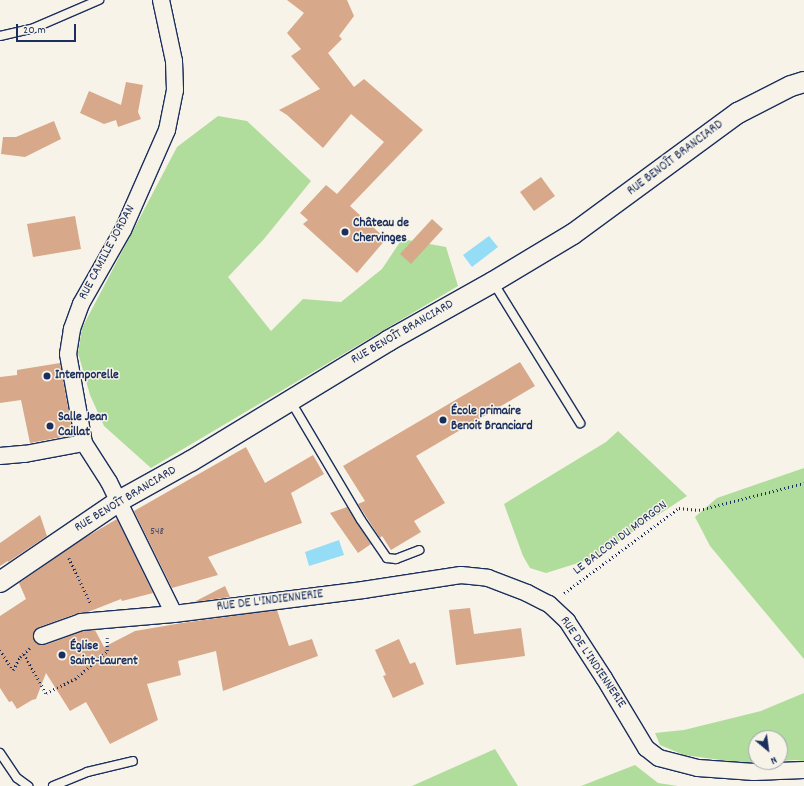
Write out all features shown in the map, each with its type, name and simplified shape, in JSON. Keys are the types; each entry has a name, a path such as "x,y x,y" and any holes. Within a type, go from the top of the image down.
{"street":[{"name":"RUE CAMILLE JORDAN","path":"119,501 84,443 68,354 72,329 82,304 123,230 167,130 175,90 174,61 161,0"},
{"name":"RUE BENOÎT BRANCIARD","path":"0,582 119,501 191,461 388,341 493,282 573,234 738,113 791,86 804,82"},
{"path":"0,456 25,454 84,443"},
{"path":"119,501 174,614"},
{"name":"RUE DE L'INDIENNERIE","path":"42,636 81,622 174,614 461,576 488,578 527,593 549,604 567,621 604,678 646,748 659,758 675,763 706,769 754,772 804,770"}],"lane":[{"path":"0,36 34,28 99,0"},
{"path":"493,282 580,423"},
{"path":"290,400 361,520 387,558 396,559 419,550"},
{"path":"0,753 17,778 28,786"},
{"path":"53,786 87,772 133,761"}],"path":[{"name":"LE BALCON DU MORGON","path":"549,604 679,508 699,510 804,483"},
{"path":"24,654 46,693 75,679 107,651 103,620 61,540"},
{"path":"0,650 13,670 24,654 42,636"}],"green space":[{"path":"218,116 247,121 311,181 264,239 228,277 271,331 303,299 341,302 382,269 402,239 446,247 458,286 151,468 104,426 90,395 78,353 82,328 177,147"},
{"path":"618,431 687,496 591,559 546,573 530,568 523,556 504,504 606,442"},
{"path":"804,468 804,659 710,546 695,517 717,498"},
{"path":"804,693 804,761 788,760 788,730 748,730 748,764 684,755 660,745 655,733 684,730 761,711"},
{"path":"495,749 518,786 412,786"},
{"path":"635,765 658,783 678,786 581,786"}],"water":[{"path":"489,236 498,247 472,267 463,255"},
{"path":"339,540 344,555 309,566 305,552"}],"building":[{"path":"287,0 347,0 354,16 339,36 342,39 328,53 354,87 364,79 423,130 350,206 386,239 357,273 303,224 308,220 300,213 326,185 337,194 384,142 351,114 323,148 287,115 279,110 320,89 291,56 301,49 287,33 304,13"},
{"path":"126,82 143,85 138,112 141,119 118,127 116,120 104,124 80,113 89,91 121,105"},
{"path":"54,121 61,139 25,157 1,154 3,137 16,137"},
{"path":"541,177 555,196 534,211 520,192"},
{"path":"75,216 81,249 33,257 27,224"},
{"path":"432,219 443,229 411,264 400,254"},
{"path":"520,362 535,386 416,456 445,503 414,521 421,532 391,550 382,536 380,538 358,504 365,501 343,466"},
{"path":"60,363 73,435 30,443 21,400 0,403 0,377 17,375 17,370"},
{"path":"246,447 265,483 313,455 324,474 291,493 302,523 208,557 218,575 172,588 134,511"},
{"path":"347,507 371,544 358,553 330,513"},
{"path":"40,515 47,536 0,566 0,543"},
{"path":"117,519 153,593 122,601 121,599 88,612 78,613 39,627 33,635 36,643 45,645 83,631 95,630 104,647 135,631 277,610 289,646 312,639 318,656 223,691 216,651 178,661 181,675 147,684 158,720 110,744 86,702 70,711 46,673 36,699 17,709 12,701 9,702 0,688 0,616 26,599 19,583 81,540"},
{"path":"225,586 230,597 194,602"},
{"path":"470,608 474,634 521,628 525,656 456,665 449,610"},
{"path":"399,639 410,664 415,662 424,684 393,698 383,676 386,675 375,650"}],"place":[{"name":"Château de Chervinges","path":"345,232"},
{"name":"Intemporelle","path":"47,376"},
{"name":"École primaire Benoit Branciard","path":"443,420"},
{"name":"Salle Jean Caillat","path":"50,426"},
{"name":"Église Saint-Laurent","path":"62,655"}]}
